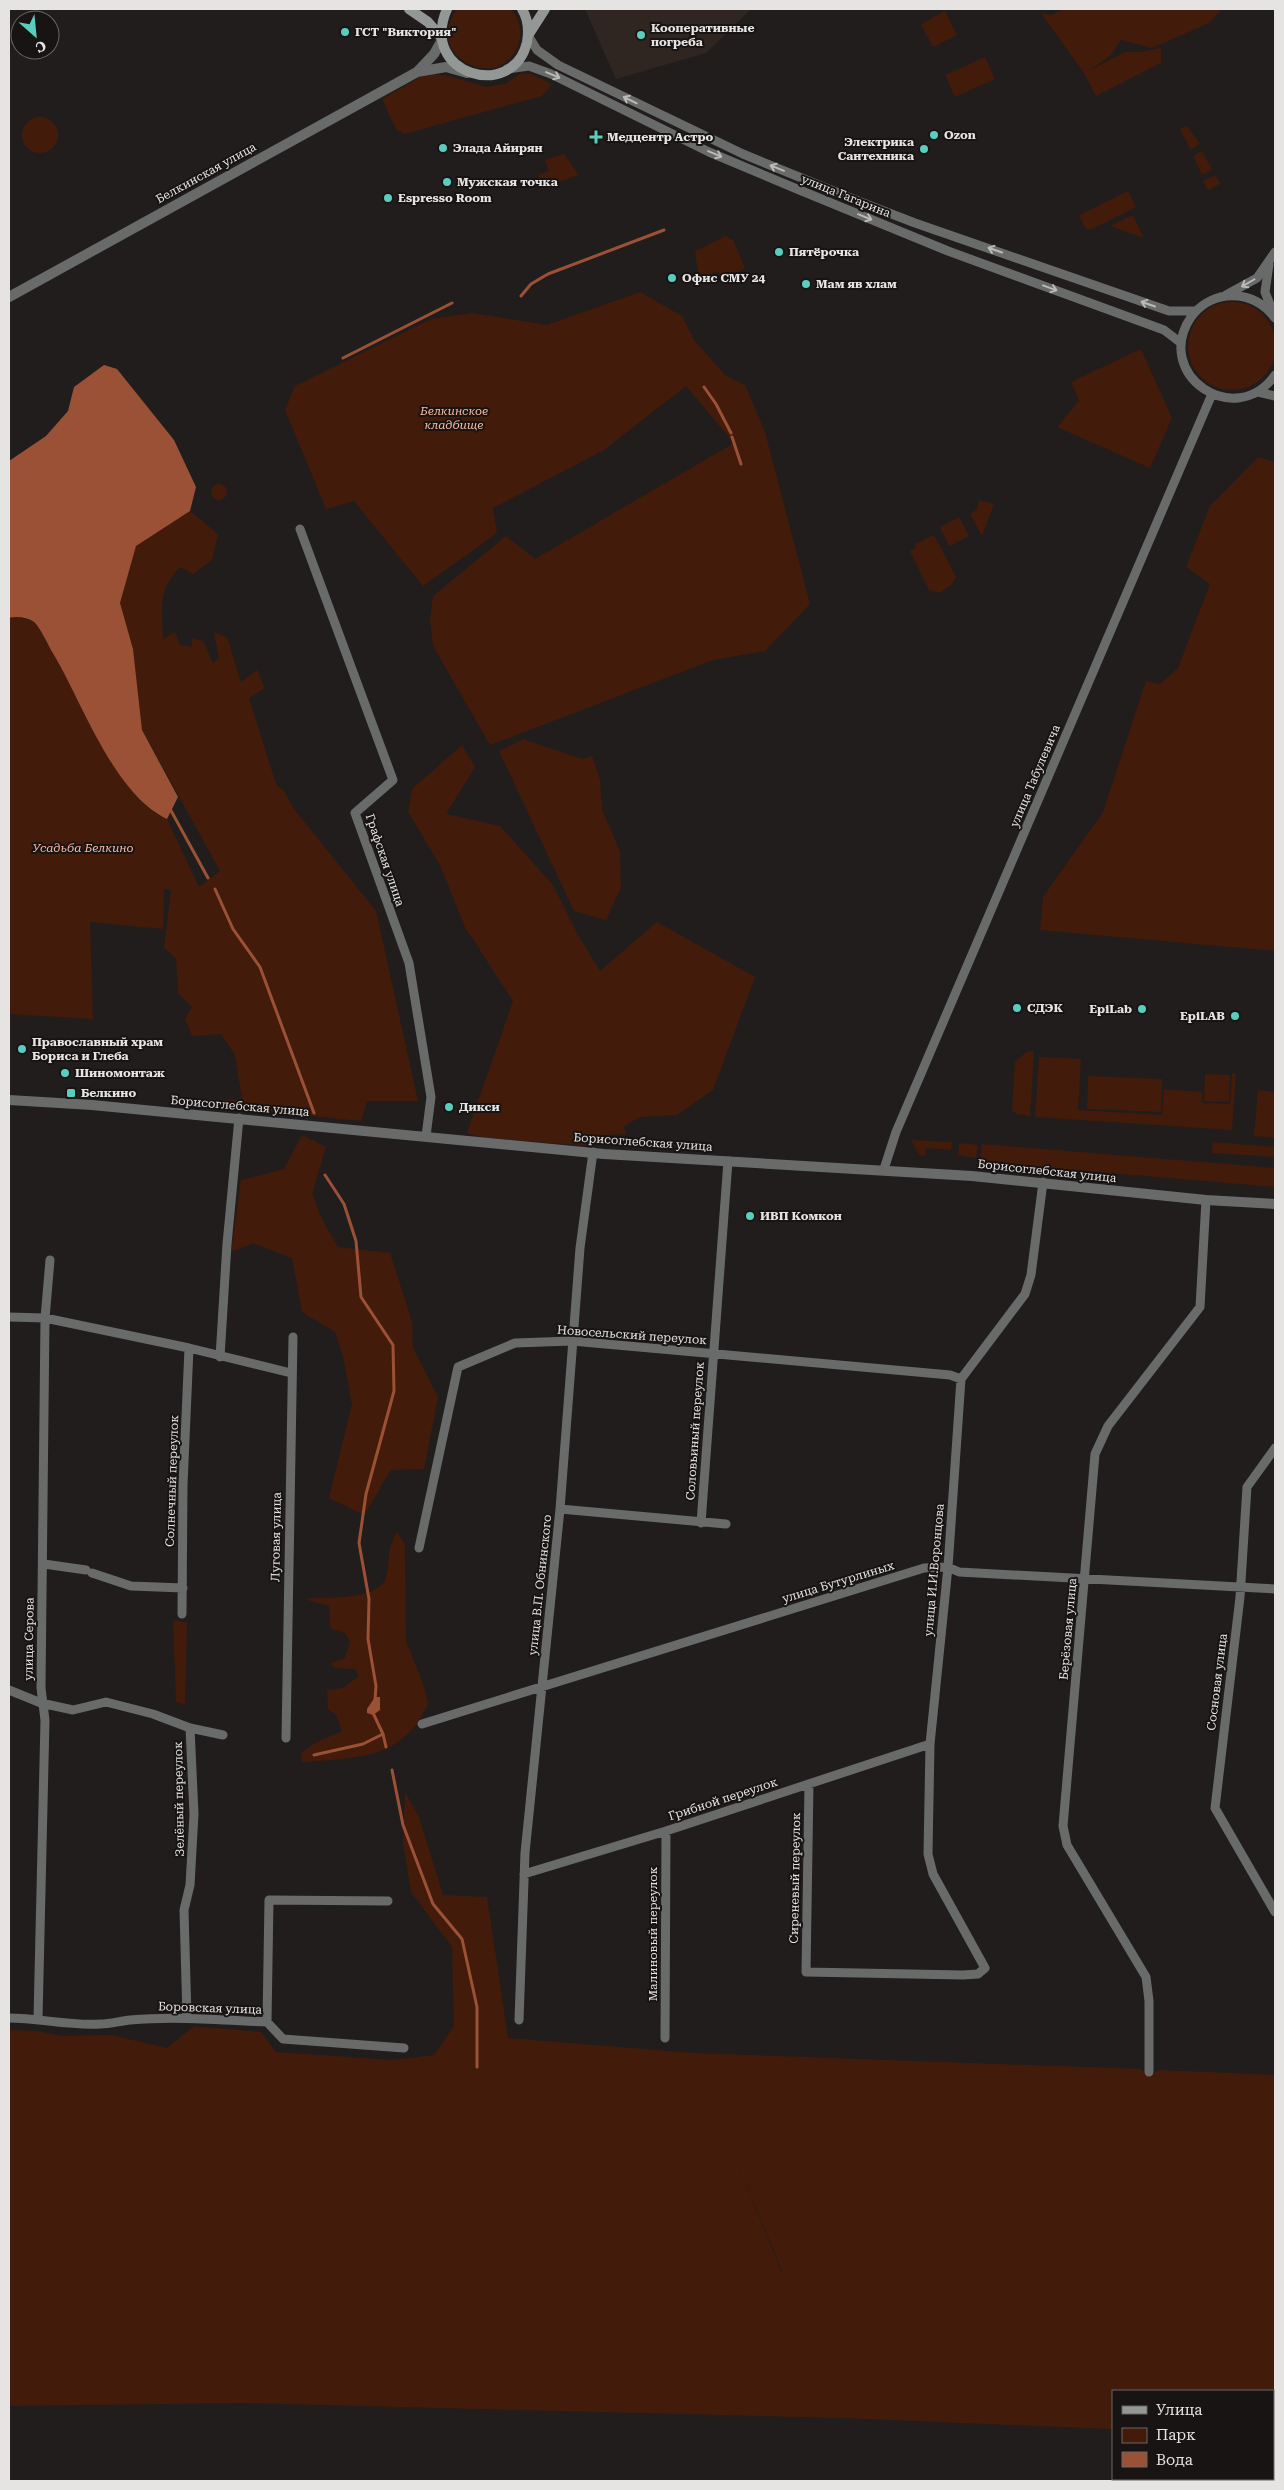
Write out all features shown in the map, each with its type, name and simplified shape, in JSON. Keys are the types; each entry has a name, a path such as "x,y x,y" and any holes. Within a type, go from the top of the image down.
{"main road":[{"path":"409,9 428,22 441,38 451,60 461,69 484,76 506,70 522,55 528,35 545,9"},
{"path":"441,38 442,22 447,9"},
{"path":"522,9 528,23 528,35"}],"street":[{"name":"улица Гагарина","path":"528,35 537,50 558,66 743,154 915,223 1169,311 1196,311"},
{"name":"Белкинская улица","path":"9,297 417,72 434,54 441,38"},
{"name":"улица Гагарина","path":"506,70 529,66 551,74 718,156 948,251 1164,330 1181,343"},
{"name":"Белкинская улица","path":"417,72 446,67 473,74"},
{"path":"1275,252 1269,263 1249,284 1208,302 1196,311 1186,326 1181,343 1182,356 1189,374 1201,388 1212,394 1227,398 1243,398 1258,392 1275,375"},
{"path":"1269,263 1265,292 1275,317"},
{"path":"1223,296 1235,295 1257,302 1275,317"},
{"path":"1258,392 1275,396"},
{"name":"улица Табулевича","path":"884,1170 896,1132 1212,394"},
{"name":"Графская улица","path":"300,529 392,780 356,813 409,963 431,1097 426,1136"},
{"name":"Борисоглебская улица","path":"9,1100 239,1118 593,1152 1043,1182 1206,1200 1275,1204"},
{"path":"220,1357 227,1244 239,1118"},
{"name":"улица В.П. Обнинского","path":"519,2020 524,1874 560,1509 580,1248 593,1152"},
{"name":"Соловьиный переулок","path":"701,1523 728,1161"},
{"path":"961,1379 1025,1294 1032,1275 1043,1182"},
{"name":"Берёзовая улица","path":"1149,2072 1149,2001 1146,1977 1067,1845 1063,1826 1095,1454 1108,1426 1200,1308 1206,1200"},
{"name":"улица Серова","path":"38,2018 45,1720 41,1703 44,1564 45,1318 50,1260"},
{"path":"9,1317 45,1318 189,1348 291,1373"},
{"name":"Луговая улица","path":"286,1738 293,1337"},
{"name":"Новосельский переулок","path":"419,1548 458,1368 515,1342 572,1340 950,1375 961,1379"},
{"name":"Солнечный переулок","path":"182,1614 189,1348"},
{"name":"улица И.И.Воронцова","path":"806,1972 963,1975 978,1974 986,1968 934,1874 928,1854 930,1744 948,1567 961,1379"},
{"name":"Сосновая улица","path":"1275,1448 1247,1487 1240,1587 1215,1808 1275,1912"},
{"path":"560,1509 726,1524"},
{"path":"44,1564 89,1572 131,1586 183,1588"},
{"name":"улица Бутурлиных","path":"422,1724 924,1568 948,1567 959,1572 1275,1589"},
{"path":"9,1690 41,1703 73,1710 106,1702 153,1714 190,1728 223,1735"},
{"name":"Зелёный переулок","path":"187,2018 184,1910 191,1876 194,1814 190,1728"},
{"name":"Грибной переулок","path":"524,1874 930,1744"},
{"name":"Сиреневый переулок","path":"806,1972 809,1784"},
{"name":"Малиновый переулок","path":"665,2038 666,1830"},
{"path":"267,2022 269,1900 388,1901"},
{"name":"Боровская улица","path":"9,2018 38,2018 57,2022 100,2024 130,2020 187,2018 267,2022 283,2039 404,2048"}],"shaded area":[{"path":"585,9 751,9 706,53 616,79"}],"green space":[{"path":"457,9 511,9 518,20 520,33 519,42 511,58 498,66 483,68 469,64 457,55 449,43 449,27"},
{"path":"1064,9 1222,9 1209,23 1152,48 1121,40 1111,55 1090,70 1125,52 1141,52 1161,48 1161,63 1096,96 1084,73 1041,13 1052,15"},
{"path":"945,11 957,35 933,47 921,24"},
{"path":"985,57 995,79 955,97 945,75"},
{"path":"521,73 531,74 552,84 542,96 404,134 396,129 382,99 426,74 445,75 486,87 505,84"},
{"path":"40,117 53,122 58,135 53,148 40,153 27,148 22,135 27,122"},
{"path":"1187,126 1200,144 1190,149 1180,129"},
{"path":"1202,151 1212,170 1202,175 1193,156"},
{"path":"564,154 579,175 542,188 538,175 549,171 545,160"},
{"path":"1215,175 1220,184 1208,190 1203,181"},
{"path":"1128,191 1136,207 1090,230 1085,228 1079,215"},
{"path":"1133,215 1144,238 1110,226"},
{"path":"726,236 733,240 745,268 721,280 718,271 699,279 695,251"},
{"name":"Белкинское кладбище","path":"640,292 682,316 694,340 725,375 745,385 765,432 810,604 765,651 713,660 490,745 433,646 430,620 433,596 506,536 535,559 734,443 686,386 604,450 493,508 497,533 423,586 354,501 326,509 285,410 295,386 431,319 472,313 547,325"},
{"path":"1223,302 1241,302 1257,309 1269,321 1276,337 1276,355 1269,371 1257,383 1241,390 1223,390 1207,383 1195,371 1188,355 1188,337 1195,321 1207,309"},
{"path":"1141,349 1172,418 1150,468 1057,427 1079,401 1071,382"},
{"path":"1258,457 1275,462 1275,951 1040,930 1043,897 1103,812 1146,681 1160,684 1178,668 1210,584 1186,567 1210,506"},
{"path":"219,484 225,486 227,492 225,498 219,500 213,498 211,492 213,486"},
{"path":"979,500 994,504 982,536 970,514 976,510"},
{"name":"Усадьба Белкино","path":"190,511 218,534 212,560 193,574 180,567 168,584 162,600 163,639 175,632 180,645 192,647 192,638 203,641 213,663 219,658 214,632 227,637 241,682 257,670 265,688 249,698 276,784 284,791 294,809 376,911 418,1101 367,1101 361,1121 208,1105 208,1099 242,1100 235,1055 221,1034 192,1036 185,1019 192,1007 178,993 176,958 164,948 171,890 164,889 163,929 90,922 93,1019 9,1014 9,618 16,616 34,622 155,813 167,819 199,887 220,871 142,730 133,649 120,603 136,546"},
{"path":"959,517 969,536 949,546 940,527"},
{"path":"934,535 956,577 952,584 940,593 929,590 910,551 916,548 915,544"},
{"path":"523,739 582,759 592,756 600,780 602,809 620,852 621,888 606,920 574,911 499,751"},
{"path":"462,745 475,767 446,814 500,826 553,885 578,935 600,971 657,922 755,977 713,1090 677,1115 640,1117 624,1126 626,1134 602,1135 594,1146 486,1138 467,1133 513,1001 465,927 440,865 408,812 412,789"},
{"path":"1028,1051 1034,1051 1030,1116 1017,1114 1012,1110 1015,1061"},
{"path":"1039,1057 1081,1059 1078,1110 1162,1115 1164,1089 1202,1092 1202,1103 1230,1104 1232,1073 1236,1073 1232,1130 1035,1117"},
{"path":"1205,1074 1230,1075 1229,1102 1204,1101"},
{"path":"1088,1076 1162,1079 1161,1112 1087,1109"},
{"path":"1258,1090 1275,1092 1275,1138 1254,1136"},
{"path":"302,1135 326,1147 312,1194 323,1221 338,1247 390,1253 412,1322 413,1348 438,1397 424,1469 391,1470 364,1515 329,1498 352,1404 343,1356 335,1332 302,1312 292,1258 253,1243 231,1252 241,1180 284,1169"},
{"path":"911,1140 952,1142 951,1150 926,1148 925,1155 920,1156"},
{"path":"1213,1142 1275,1147 1275,1157 1212,1153"},
{"path":"959,1143 978,1145 976,1158 958,1155"},
{"path":"982,1144 1275,1168 1275,1187 980,1162"},
{"path":"397,1532 405,1545 406,1641 424,1686 428,1703 418,1722 406,1736 392,1746 359,1757 302,1762 301,1753 315,1743 342,1731 336,1715 328,1709 327,1690 343,1688 359,1676 355,1669 334,1668 330,1663 345,1658 350,1642 345,1633 330,1628 329,1606 304,1599 363,1594 382,1585 386,1577 391,1543"},
{"path":"173,1620 187,1623 185,1704 176,1702"},
{"path":"405,1792 419,1817 443,1895 487,1897 508,2038 693,2053 1140,2069 1150,2076 1158,2070 1275,2075 1275,2435 1274,2390 1112,2390 1112,2429 841,2418 243,2403 9,2406 9,2030 37,2031 62,2036 111,2035 167,2048 194,2026 261,2032 276,2052 392,2060 434,2055 454,2026 452,1947 411,1892 403,1843","holes":["731,2148 783,2273 782,2273"]}],"water":[{"path":"104,365 117,369 174,440 196,487 190,511 136,546 120,603 133,649 142,730 178,797 167,819 148,807 131,790 116,769 42,633 34,622 25,618 9,618 9,461 46,436 68,411 74,387"},
{"path":"375,1697 380,1697 380,1710 373,1715 367,1713 367,1709"}],"waterway":[{"path":"521,296 531,284 548,274 664,230"},
{"path":"343,358 452,303"},
{"path":"704,387 716,404 731,433"},
{"path":"732,437 741,464"},
{"path":"169,807 208,878"},
{"path":"215,889 233,929 260,967 314,1113"},
{"path":"325,1175 344,1204 356,1241 361,1297 393,1345 394,1391 366,1494 359,1543 369,1599 368,1639 376,1686 375,1700"},
{"path":"373,1713 383,1734 386,1747"},
{"path":"314,1755 363,1744 383,1734"},
{"path":"392,1770 403,1825 433,1904 462,1939 477,2007 477,2067"}],"place":[{"name":"ГСТ \"Виктория\"","path":"345,32"},
{"name":"Кооперативные погреба","path":"641,35"},
{"name":"Ozon","path":"934,135"},
{"name":"Медцентр Астро","path":"596,137"},
{"name":"Элада Айирян","path":"443,148"},
{"name":"Электрика Сантехника","path":"924,149"},
{"name":"Мужская точка","path":"447,182"},
{"name":"Espresso Room","path":"388,198"},
{"name":"Пятёрочка","path":"779,252"},
{"name":"Офис СМУ 24","path":"672,278"},
{"name":"Мам яв хлам","path":"806,284"},
{"name":"СДЭК","path":"1017,1008"},
{"name":"EpiLab","path":"1142,1009"},
{"name":"EpiLAB","path":"1235,1016"},
{"name":"Православный храм Бориса и Глеба","path":"22,1049"},
{"name":"Шиномонтаж","path":"65,1073"},
{"name":"Белкино","path":"71,1093"},
{"name":"Дикси","path":"449,1107"},
{"name":"ИВП Комкон","path":"750,1216"}]}
